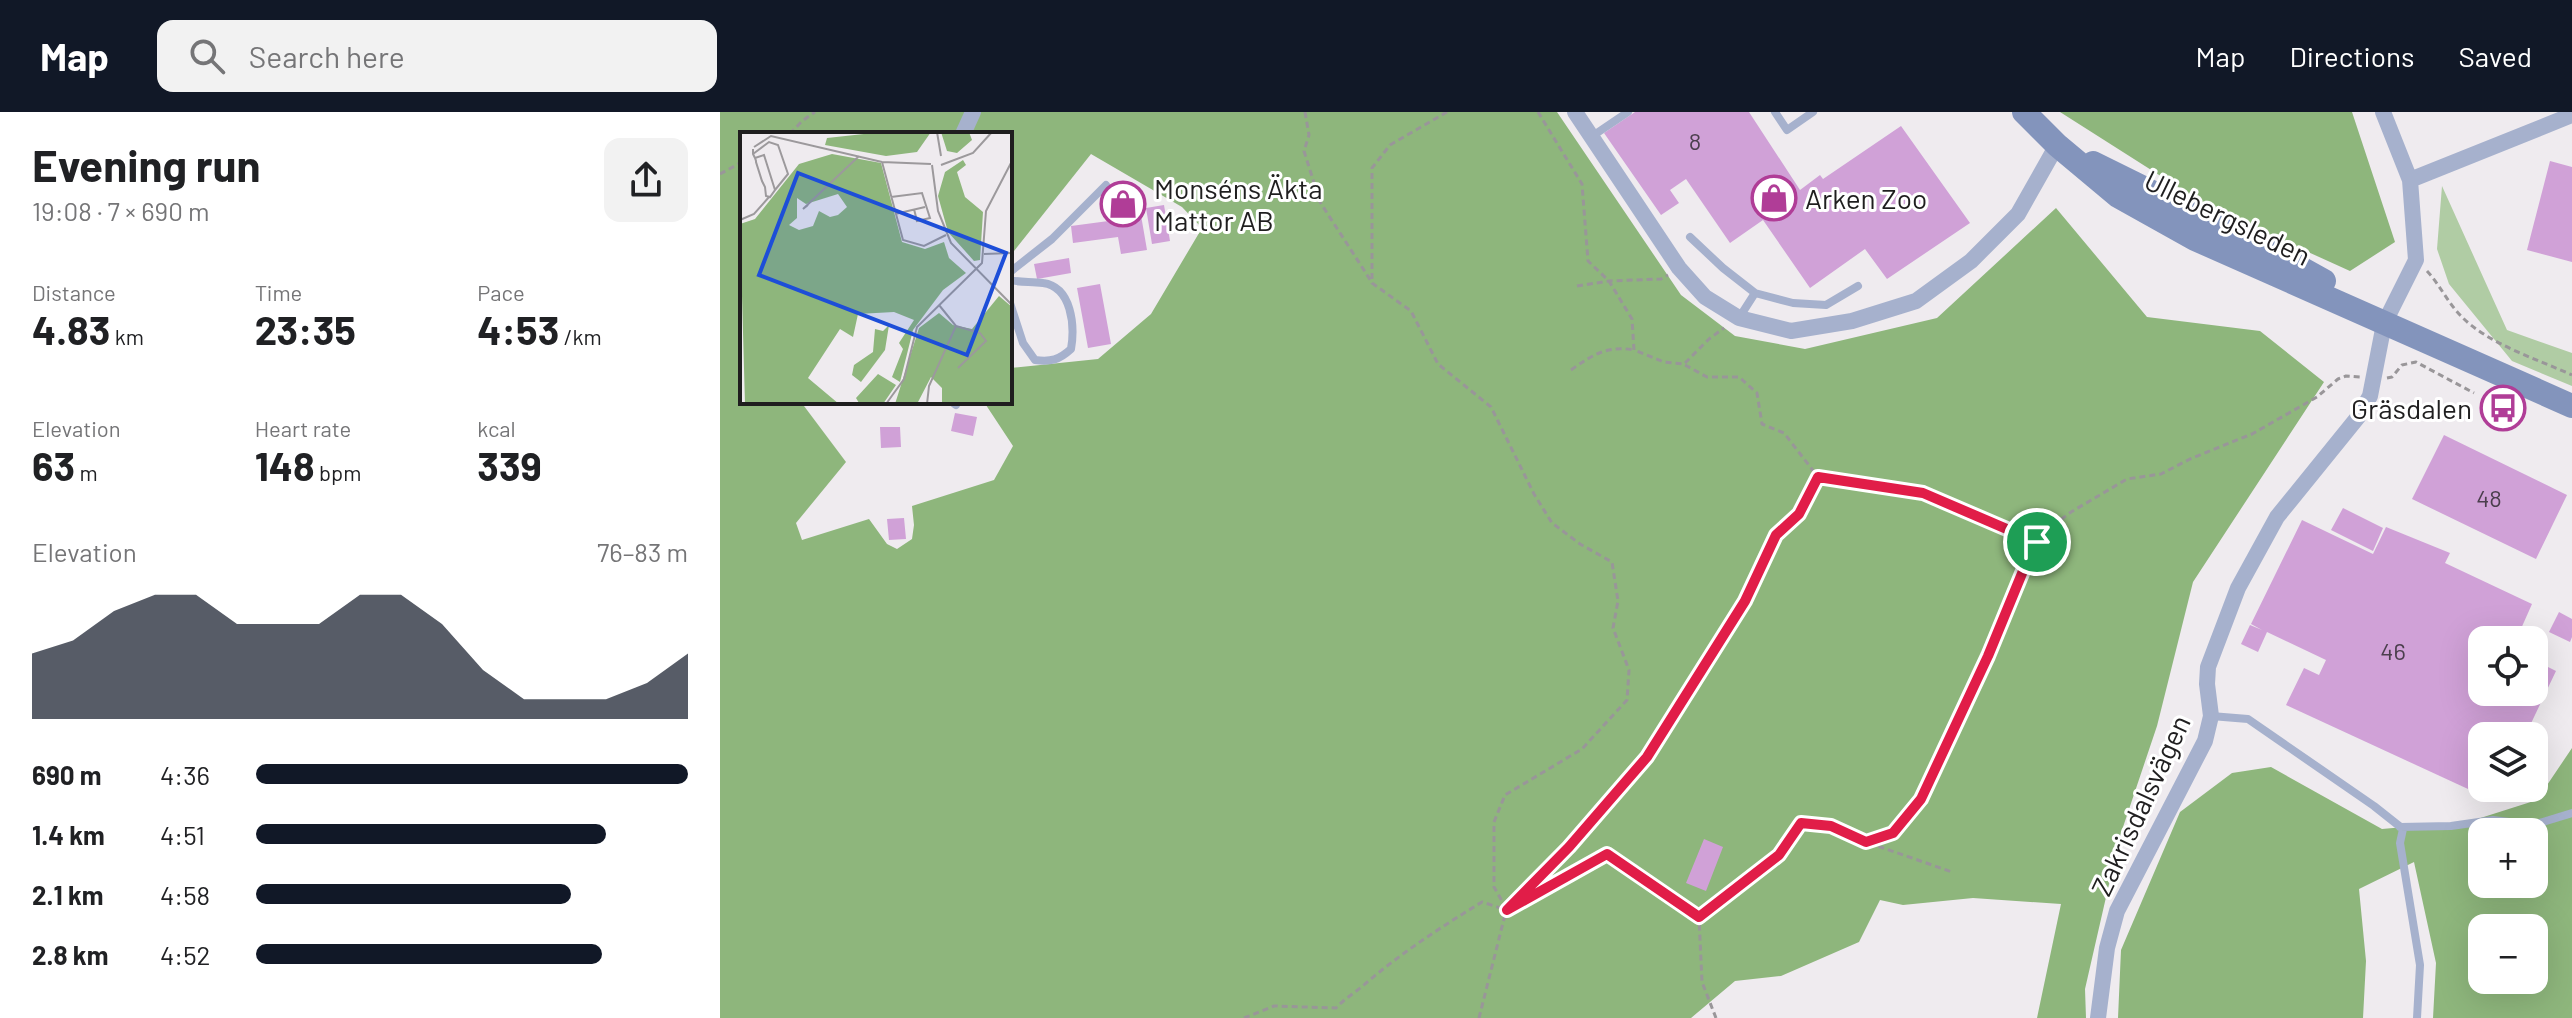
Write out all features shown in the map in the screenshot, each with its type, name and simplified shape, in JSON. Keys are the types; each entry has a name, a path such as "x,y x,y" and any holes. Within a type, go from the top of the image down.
{"main road":[{"name":"Ullebergsleden","path":"2024,112 2057,145 2118,196 2144,212 2195,239 2572,406"}],"street":[{"path":"964,132 973,112"},
{"path":"1575,112 1679,268 1705,297 1739,318 1791,331 1852,321 1916,301 1971,261 2018,214 2057,145"},
{"path":"2383,112 2410,180 2416,260"},
{"path":"2410,180 2572,115"},
{"name":"Zakrisdalsvägen","path":"2098,1018 2103,972 2117,911 2205,741 2211,716 2208,667 2238,588 2277,517 2358,417 2370,396 2384,324 2416,260"}],"lane":[{"path":"1591,137 1628,112"},
{"path":"1775,112 1787,130 1813,112"},
{"path":"1012,270 1052,239 1106,185"},
{"path":"1690,237 1755,293 1793,303 1826,305 1858,286"},
{"path":"1012,280 1046,283 1063,294 1069,304 1071,349 1060,359 1035,360 1023,343 1012,309"},
{"path":"1739,318 1755,293"},
{"path":"2211,716 2248,719 2403,829 2400,843 2420,965 2417,1018"},
{"path":"2400,827 2451,826 2493,820 2533,825 2572,813"}],"path":[{"path":"792,132 815,112"},
{"path":"1305,112 1309,135 1304,151 1320,202 1372,283 1411,311 1438,364 1491,407 1534,494 1552,523 1612,562 1618,601 1613,628 1629,670 1627,700 1582,749 1505,795 1494,822 1494,887 1507,910"},
{"path":"1372,283 1372,168 1390,145 1447,112"},
{"path":"1538,112 1582,184 1588,261 1609,281 1632,319 1634,350"},
{"path":"720,174 740,163"},
{"path":"2416,260 2442,288 2460,316 2485,335 2572,375"},
{"path":"1577,286 1661,279 1679,268"},
{"path":"1684,364 1709,339 1739,318"},
{"path":"1571,370 1600,351 1618,347 1664,362 1684,364 1707,377 1739,377 1757,393 1762,424 1784,433 1818,477 1923,493 2037,542"},
{"path":"1866,842 1893,833 1921,799 2037,542 2071,512 2127,479 2161,474 2252,434 2317,397 2346,376 2373,379 2392,377 2402,365 2416,362 2474,393"},
{"path":"1479,1018 1507,910 1569,847 1647,757 1745,601 1776,535 1799,514 1818,477"},
{"path":"1699,917 1779,855 1801,823 1831,826 1866,842 1952,872"},
{"path":"1244,1018 1274,1006 1336,1008 1386,964 1482,902 1507,910 1607,854 1699,917"},
{"path":"1699,917 1702,982 1716,1018"}],"green space":[{"path":"720,112 1557,112 1681,295 1735,336 1805,349 1937,318 2056,208 2147,317 2260,331 2324,382 2193,582 2157,726 2120,836 2085,989 2086,1018 2037,1018 2061,904 1973,898 1903,905 1880,900 1859,942 1781,976 1735,981 1691,1018 720,1018"},
{"path":"2060,112 2352,112 2395,242 2350,271 2211,208"},
{"path":"2442,186 2507,330 2572,353 2572,386 2512,361 2449,284 2437,249"},
{"path":"2572,748 2572,1018 2433,1018 2436,963 2414,862 2359,889 2366,961 2363,1018 2118,1018 2121,950 2180,812 2232,773 2271,767 2382,829 2468,821 2468,898 2548,898 2548,818 2480,818 2531,802 2548,802 2548,784"}],"building":[{"path":"1635,112 1749,112 1800,190 1820,175 1823,179 1901,126 1970,223 1887,279 1865,249 1810,288 1763,220 1730,243 1686,179 1670,190 1679,203 1661,215 1604,133"},
{"path":"2550,161 2572,167 2572,262 2527,250"},
{"path":"1137,192 1147,250 1121,254 1118,237 1073,243 1071,226 1116,220 1112,196"},
{"path":"1164,205 1170,241 1152,244 1146,208"},
{"path":"1069,258 1071,273 1037,279 1034,264"},
{"path":"1100,284 1111,344 1088,348 1077,288"},
{"path":"955,413 977,417 973,436 951,431"},
{"path":"880,427 900,427 901,447 881,448"},
{"path":"2444,435 2567,495 2536,559 2412,499"},
{"path":"2343,508 2383,528 2373,551 2331,530"},
{"path":"904,518 906,539 889,540 887,519"},
{"path":"2302,520 2373,554 2386,527 2450,553 2445,563 2532,604 2522,626 2468,626 2468,706 2539,706 2532,722 2468,722 2468,789 2286,705 2304,668 2319,675 2326,660 2267,632 2258,652 2241,644 2250,625 2262,630 2251,624"},
{"path":"2559,612 2572,619 2570,642 2549,632"},
{"path":"2548,667 2556,671 2548,688"},
{"path":"1704,839 1723,847 1706,891 1686,883"}],"place":[{"name":"Arken Zoo","path":"1774,198"},
{"name":"Monséns Äkta Mattor AB","path":"1123,204"},
{"name":"Gräsdalen","path":"2503,408"}],"route":[{"path":"1818,477 1923,493 2037,542 1921,799 1893,833 1866,842 1831,826 1801,823 1779,855 1699,917 1607,854 1507,910 1569,847 1647,757 1745,601 1776,535 1799,514 1818,477"}]}
